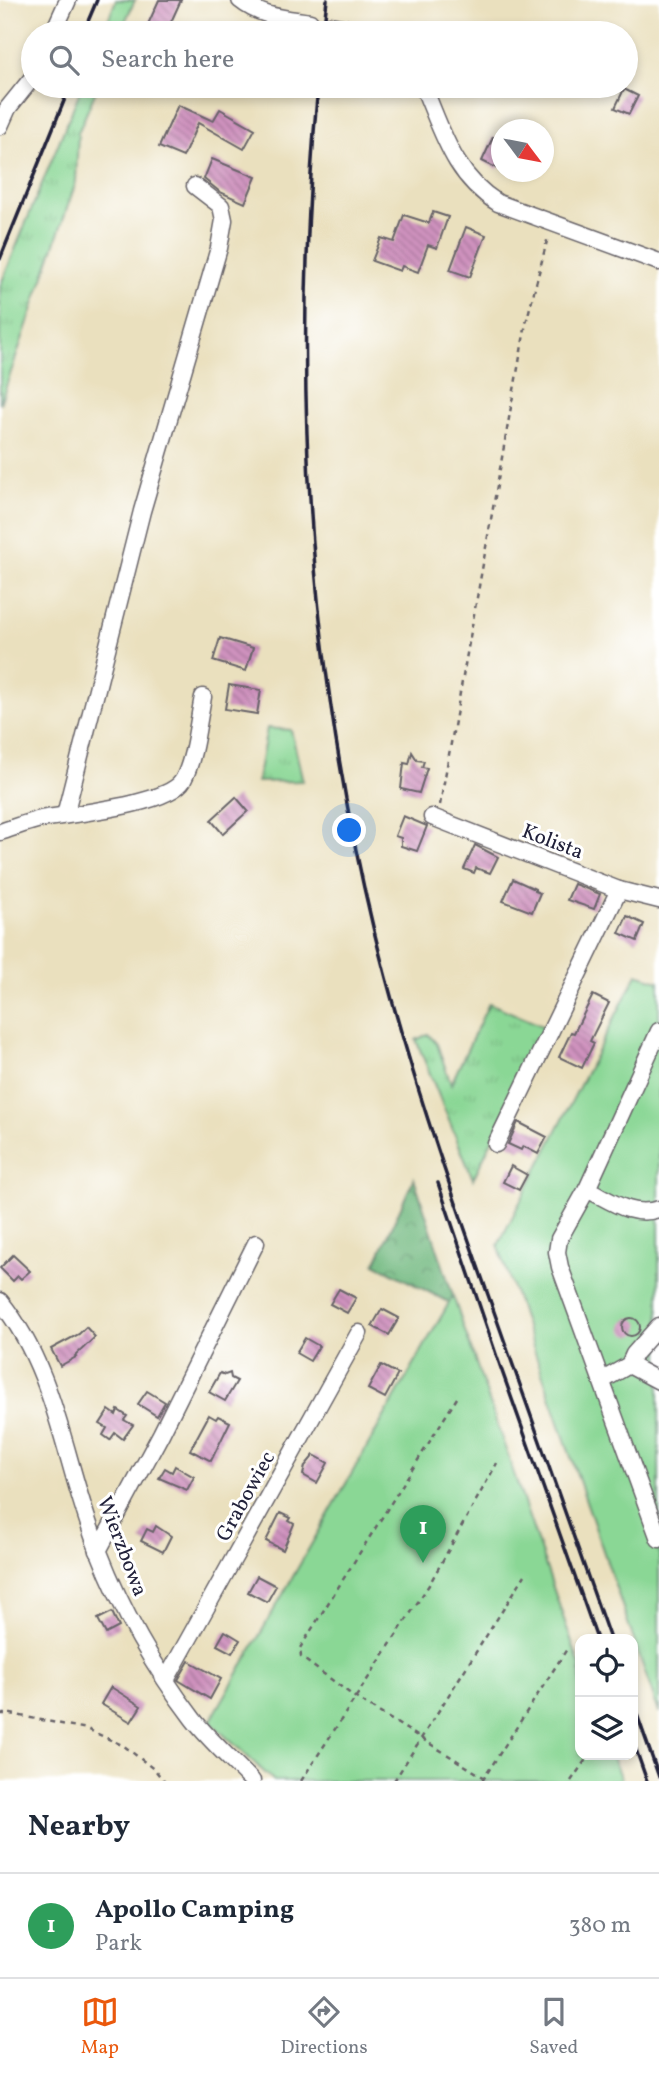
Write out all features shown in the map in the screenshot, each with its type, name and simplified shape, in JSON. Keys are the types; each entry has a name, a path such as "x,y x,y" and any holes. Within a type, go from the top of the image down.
{"street":[{"path":"58,21 68,0"},
{"path":"240,0 254,10 271,16 304,21"},
{"path":"0,126 8,108 21,91"},
{"path":"428,98 452,154 465,177 480,192 498,203 659,262"},
{"path":"65,815 142,511 225,220 221,206 195,186"},
{"path":"0,832 37,820 120,807 168,793 182,782 190,760 203,697"},
{"name":"Kolista","path":"435,818 618,890 659,900"},
{"path":"496,1144 618,890"},
{"path":"659,1031 587,1189 559,1238 557,1252 560,1267 659,1539"},
{"path":"587,1189 623,1208 644,1214 659,1209"},
{"path":"98,1551 161,1434 256,1243"},
{"name":"Wierzbowa","path":"0,1301 14,1318 38,1362 98,1551 123,1606 166,1680 194,1720 252,1781"},
{"path":"603,1380 629,1365 634,1354 659,1326"},
{"name":"Grabowiec","path":"166,1680 359,1333"},
{"path":"629,1365 659,1381"}],"path":[{"path":"435,818 526,323 552,224"},
{"path":"457,1398 300,1648 301,1657 356,1698 490,1781"},
{"path":"301,1781 429,1586 497,1463"},
{"path":"394,1781 524,1576"},
{"path":"483,1779 567,1649"},
{"path":"0,1714 87,1729 124,1746 155,1770 164,1781"},
{"path":"571,1781 586,1760"}],"green space":[{"path":"116,0 135,0 125,21 108,21"},
{"path":"77,98 93,98 78,133 76,182 0,404 0,286"},
{"path":"267,728 291,730 303,781 257,782"},
{"path":"637,974 659,981 659,1713 638,1652 638,1634 632,1634 498,1245"},
{"path":"489,1003 547,1028 473,1179 416,1040 428,1034 437,1044 451,1084"},
{"path":"414,1178 453,1296 450,1303 375,1264"},
{"path":"453,1296 575,1651 575,1760 613,1760 622,1781 274,1781 210,1722"}],"building":[{"path":"159,0 181,0 171,21 149,21"},
{"path":"620,98 637,98 629,114 615,108"},
{"path":"178,105 213,121 220,109 255,129 244,149 198,123 183,157 159,147"},
{"path":"491,141 491,166 482,161"},
{"path":"212,159 256,177 245,203 220,192 204,179"},
{"path":"433,212 448,217 437,248 428,245 418,272 402,266 400,271 372,261 381,238 394,242 404,215 429,223"},
{"path":"466,227 486,235 470,277 450,270"},
{"path":"220,638 253,648 246,671 213,661"},
{"path":"229,685 261,690 257,714 225,709"},
{"path":"412,752 417,760 424,761 422,767 427,768 419,793 401,789 404,763 409,764"},
{"path":"236,797 248,811 223,834 211,820"},
{"path":"403,816 427,826 417,851 401,846 401,838 395,836"},
{"path":"475,845 498,857 490,873 476,868 474,873 464,869"},
{"path":"513,879 540,893 532,912 503,901"},
{"path":"574,884 600,894 594,909 567,900"},
{"path":"627,916 644,924 637,941 619,933"},
{"path":"593,995 609,1003 590,1041 594,1043 582,1068 559,1057"},
{"path":"518,1122 547,1137 538,1154 523,1146 521,1150 508,1144"},
{"path":"511,1166 527,1175 519,1190 503,1182"},
{"path":"13,1255 30,1271 21,1279 18,1276 13,1281 0,1268"},
{"path":"339,1289 356,1298 347,1313 330,1304"},
{"path":"382,1309 399,1318 389,1335 372,1326"},
{"path":"627,1318 635,1318 640,1327 638,1334 627,1336 622,1331 622,1323"},
{"path":"86,1327 95,1337 76,1357 60,1366 51,1349 79,1334"},
{"path":"305,1338 319,1346 310,1361 296,1353"},
{"path":"381,1365 398,1374 385,1398 368,1389"},
{"path":"220,1373 230,1373 231,1378 237,1381 225,1401 209,1392"},
{"path":"147,1391 165,1402 157,1416 138,1404"},
{"path":"109,1410 116,1415 118,1410 127,1416 124,1420 133,1425 123,1439 115,1433 110,1440 103,1435 107,1428 100,1424"},
{"path":"209,1415 230,1422 211,1461 190,1450"},
{"path":"314,1455 328,1463 317,1483 303,1475 305,1466"},
{"path":"175,1466 194,1477 187,1490 159,1478 165,1468 172,1472"},
{"path":"280,1513 291,1518 289,1521 294,1524 283,1550 266,1541"},
{"path":"156,1526 171,1536 163,1552 141,1541 147,1529 153,1532"},
{"path":"257,1576 276,1586 267,1602 248,1592"},
{"path":"112,1612 119,1627 106,1634 98,1619"},
{"path":"225,1631 240,1640 232,1653 217,1645"},
{"path":"189,1661 221,1679 210,1699 178,1680"},
{"path":"111,1687 141,1706 131,1722 101,1704"}],"railway":[{"path":"88,21 97,0"},
{"path":"324,21 327,0"},
{"path":"0,259 65,98"},
{"path":"317,98 306,299 306,405 320,616 333,722 351,827 386,979 428,1120 608,1634"},
{"path":"438,1183 595,1634"},
{"path":"638,1717 659,1777"},
{"path":"638,1755 647,1781"}],"place":[{"name":"Apollo Camping","path":"423,1563"}]}
